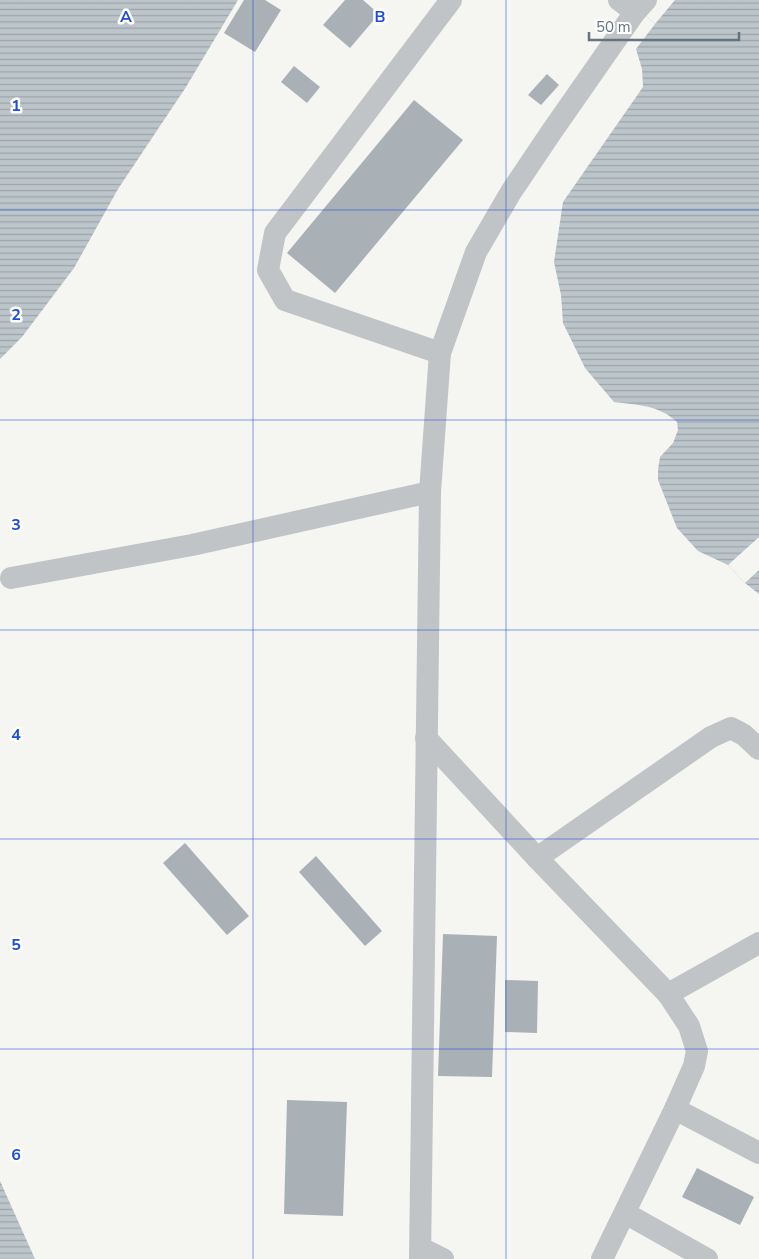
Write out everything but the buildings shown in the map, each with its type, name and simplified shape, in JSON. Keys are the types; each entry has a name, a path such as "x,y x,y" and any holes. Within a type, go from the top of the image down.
{"street":[{"path":"440,353 285,300 268,270 275,233 451,0"},
{"path":"443,1259 420,1254 430,492 440,353 476,252 516,185 556,126 633,4"},
{"path":"12,578 192,545 430,492"},
{"path":"537,858 711,737 731,728 744,735 759,749"},
{"path":"426,738 537,858 668,994 689,1026 697,1051 694,1066 602,1259"},
{"path":"668,994 759,943"},
{"path":"675,1109 759,1153"},
{"path":"625,1213 707,1259"}],"shaded area":[{"path":"0,0 238,0 186,87 118,189 74,268 22,337 0,359"},
{"path":"627,0 759,0 759,594 745,583 728,565 698,551 677,528 658,480 658,469 660,457 673,443 678,430 677,422 670,416 655,409 614,402 585,368 563,323 561,295 554,262 563,202 643,87 642,69 636,49 655,24"},
{"path":"0,1181 35,1259 0,1259"}],"pier":[{"path":"639,0 675,0 655,24 634,6"},
{"path":"759,537 759,570 745,583 728,565"}]}
